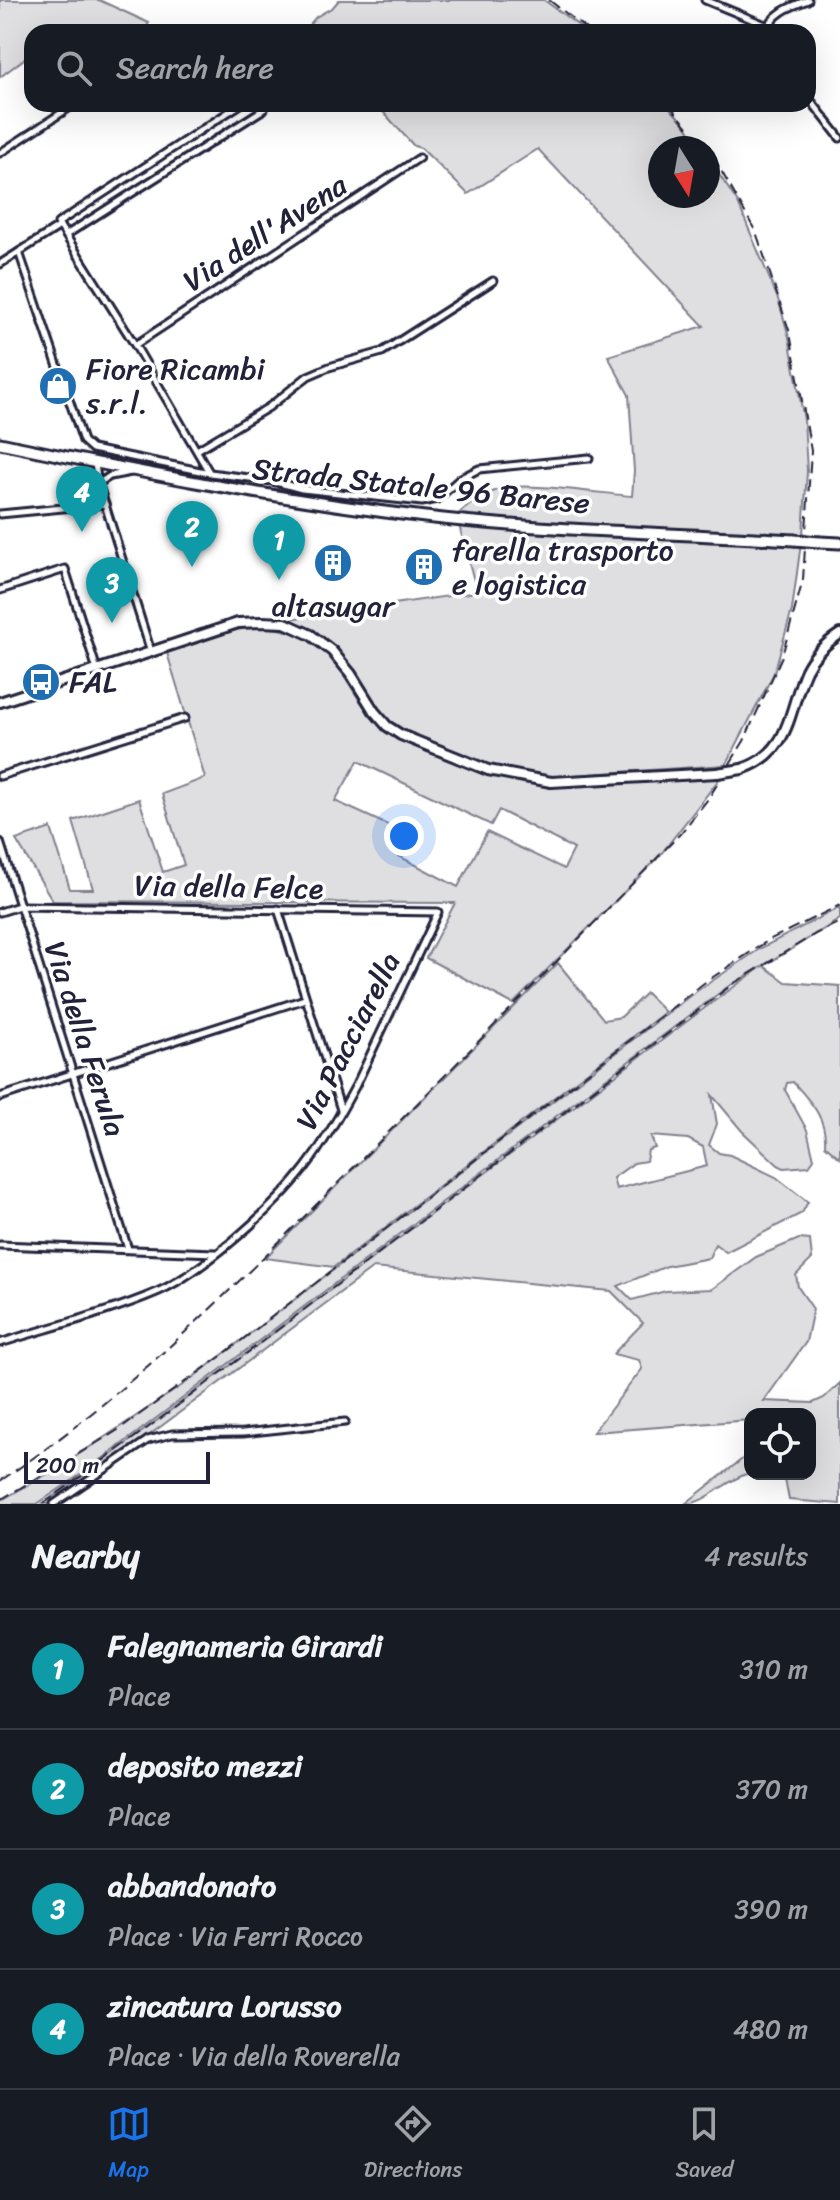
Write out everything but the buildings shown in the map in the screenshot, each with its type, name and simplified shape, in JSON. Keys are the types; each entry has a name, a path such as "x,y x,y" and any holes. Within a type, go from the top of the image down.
{"main road":[{"name":"Strada Statale 96 Barese","path":"0,443 288,499 426,517 840,543"},
{"path":"0,702 238,623 285,623 311,635 332,651 387,726 401,735 488,770 551,782 717,773 742,769 774,750 788,725 806,670 823,646 840,634"}],"street":[{"path":"705,0 756,24"},
{"path":"769,24 784,9 808,0"},
{"path":"816,107 840,138"},
{"path":"0,153 63,112"},
{"path":"0,264 229,112"},
{"path":"66,235 259,112"},
{"name":"Via dell'Avena","path":"135,345 419,158"},
{"path":"59,224 210,473"},
{"path":"19,252 83,441 92,449 302,489 422,502 437,499 461,478 479,469 589,458"},
{"path":"197,450 269,407 308,376 382,352 493,281"},
{"path":"119,468 123,457"},
{"path":"100,464 105,504 151,653"},
{"path":"100,464 101,481"},
{"path":"101,481 134,471"},
{"path":"0,514 105,504"},
{"path":"0,590 65,569 97,670"},
{"path":"0,776 185,718"},
{"name":"Via della Ferula","path":"1,847 128,1249"},
{"name":"Via della Felce","path":"0,912 19,906 438,912"},
{"path":"278,909 342,1111"},
{"name":"Via Pacciarella","path":"0,1343 156,1292 176,1282 216,1253 263,1214 305,1168 342,1111 438,912"},
{"path":"0,1097 305,999"},
{"path":"0,1245 216,1253"},
{"path":"54,1504 148,1440 160,1436 243,1433 345,1422"}],"shaded area":[{"path":"0,0 99,0 149,23 24,24 24,59 0,77"},
{"path":"339,0 544,0 576,24 310,24"},
{"path":"383,112 674,112 693,136 648,136 648,208 720,208 720,176 738,203 778,299 789,337 804,420 807,471 803,534 635,528 457,515 483,497 511,487 544,487 632,496 634,471 629,395 608,356 704,326 538,149 468,194 421,148 414,146"},
{"path":"459,525 635,537 801,543 792,610 774,673 726,765 543,777 482,764 414,737 386,719 334,647 289,619 477,592"},
{"path":"256,627 287,631 310,640 327,653 378,723 398,739 480,771 508,779 551,785 720,778 657,859 513,1004 426,958 455,903 53,901 16,840 51,828 70,889 93,889 73,821 139,799 163,872 184,865 162,794 205,778 167,653 236,630","holes":["358,761 491,825 499,810 574,849 564,869 487,832 458,887 393,853 403,832 335,801"]},
{"path":"840,907 840,919 764,966 786,982 840,986 840,1158 825,1145 820,1118 793,1082 787,1083 785,1090 807,1130 814,1159 809,1166 784,1168 778,1165 742,1131 712,1095 717,1124 709,1145 719,1153 730,1155 776,1177 808,1202 802,1213 726,1252 715,1244 709,1258 667,1266 618,1286 632,1300 666,1291 712,1289 756,1257 799,1239 810,1240 812,1259 796,1275 798,1287 813,1309 806,1342 764,1401 813,1403 824,1398 840,1383 840,1504 789,1500 785,1480 816,1480 816,1408 744,1408 744,1420 593,1432 642,1369 639,1360 613,1354 643,1323 611,1291 373,1268 57,1504 42,1504 90,1471 763,966 726,988 89,1469 37,1504 0,1504 0,1501 63,1465 187,1382 691,995 761,948","holes":["651,1136 688,1139 703,1147 707,1166 616,1189 613,1178 634,1163 646,1161 648,1150 655,1148"]},
{"path":"558,963 604,1020 621,1017 646,993 665,1012 334,1267 265,1258"},
{"path":"744,1458 744,1475 701,1500 685,1504"}],"railway":[{"path":"549,0 580,24"},
{"path":"676,112 695,136"},
{"path":"0,1481 46,1449 132,1380 214,1306 293,1228 680,834 708,799 744,741 782,656 803,580 811,451 790,333 756,232 720,169"},
{"path":"0,1500 115,1432 220,1357 704,983 769,940 840,905"},
{"path":"43,1504 168,1413 733,984 840,922"}],"place":[{"name":"Fiore Ricambi s.r.l.","path":"58,386"},
{"name":"zincatura Lorusso","path":"82,532"},
{"name":"altasugar","path":"333,563"},
{"name":"deposito mezzi","path":"192,567"},
{"name":"farella trasporto e logistica","path":"424,567"},
{"name":"Falegnameria Girardi","path":"279,580"},
{"name":"abbandonato","path":"112,623"},
{"name":"FAL","path":"41,682"}]}
